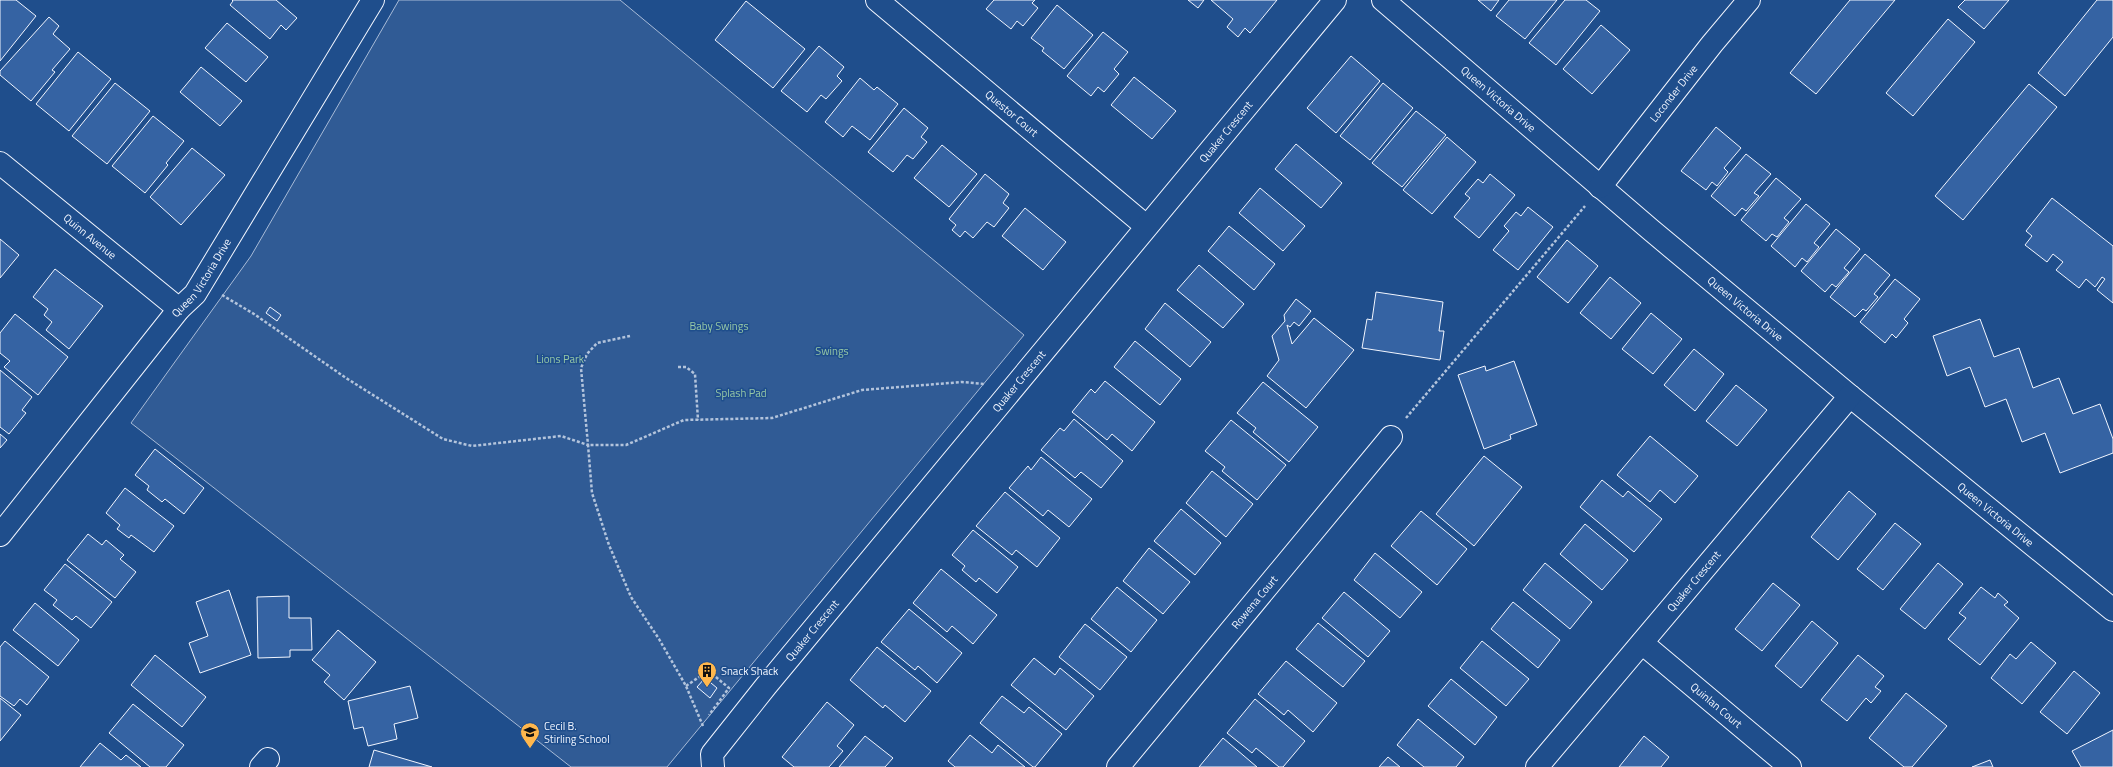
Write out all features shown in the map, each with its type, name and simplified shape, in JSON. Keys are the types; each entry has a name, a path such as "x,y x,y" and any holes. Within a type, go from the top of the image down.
{"street":[{"name":"Queen Victoria Drive","path":"0,535 179,309 195,294 373,0"},
{"name":"Questor Court","path":"877,0 1146,226"},
{"name":"Quaker Crescent","path":"712,761 1014,386 1335,0"},
{"name":"Queen Victoria Drive","path":"1383,0 1600,187 1850,396 2113,610"},
{"name":"Loconder Drive","path":"1600,187 1712,44 1749,0"},
{"name":"Quinn Avenue","path":"0,163 179,309"},
{"name":"Quaker Crescent","path":"1537,767 1850,396"},
{"name":"Rowena Court","path":"1118,767 1391,437"},
{"name":"Quinlan Court","path":"1642,643 1790,767"}],"path":[{"path":"1391,437 1600,187"},
{"path":"202,283 254,314 346,378 443,439 472,446 561,436 588,444 626,445 684,420 772,418 862,390 962,382 1014,386"},
{"path":"630,336 597,343 587,354 581,368 592,493 609,545 631,598 659,638 686,686 702,723 712,761"},
{"path":"678,367 686,367 695,374 698,420"},
{"path":"686,686 702,675 711,673 729,688 702,723"}],"green space":[{"name":"Lions Park","path":"399,0 620,0 1024,335 667,767 571,767 131,423 251,256"}],"building":[{"path":"0,0 16,0 36,16 0,61"},
{"path":"232,0 276,0 297,18 286,30 281,25 270,39 230,5 233,1"},
{"path":"994,0 1035,0 1032,3 1038,8 1023,26 1017,21 1011,29 986,9"},
{"path":"1188,0 1204,0 1198,8"},
{"path":"1211,0 1277,0 1250,33 1245,28 1238,37 1227,27 1233,19"},
{"path":"1478,0 1499,0 1491,11"},
{"path":"1509,0 1557,0 1525,39 1496,16"},
{"path":"1565,0 1586,0 1600,11 1556,65 1529,43"},
{"path":"1850,0 1895,0 1816,94 1790,73"},
{"path":"1965,0 2009,0 1984,29 1958,7"},
{"path":"2097,0 2113,0 2113,37 2065,96 2038,73"},
{"path":"746,1 805,49 773,88 715,40"},
{"path":"1057,5 1093,35 1064,69 1042,51 1044,48 1031,38"},
{"path":"49,17 59,26 53,34 70,49 52,70 55,72 31,101 0,75 0,71"},
{"path":"1948,19 1975,42 1913,116 1886,93"},
{"path":"227,23 268,57 246,82 205,48"},
{"path":"1601,25 1630,50 1592,94 1563,69"},
{"path":"1103,32 1128,52 1114,69 1119,74 1104,92 1098,87 1091,96 1067,76"},
{"path":"819,46 844,67 837,76 842,81 826,99 821,95 807,112 781,91"},
{"path":"78,52 111,79 69,131 36,104"},
{"path":"1351,56 1380,81 1336,133 1307,108"},
{"path":"201,67 242,101 220,126 180,92"},
{"path":"1134,77 1176,111 1152,139 1111,105"},
{"path":"860,78 874,90 877,87 898,104 870,140 852,126 843,137 825,122"},
{"path":"115,83 150,111 107,164 72,136"},
{"path":"1383,83 1413,108 1370,160 1340,136"},
{"path":"2029,84 2057,107 1963,220 1935,196"},
{"path":"904,108 928,128 921,137 927,142 913,159 907,155 893,172 868,152"},
{"path":"1416,111 1446,135 1402,187 1372,163"},
{"path":"153,116 184,141 166,163 168,165 145,193 112,166"},
{"path":"1716,127 1741,148 1724,168 1728,172 1717,186 1712,182 1706,190 1681,171"},
{"path":"1447,137 1476,162 1432,214 1403,190"},
{"path":"1296,144 1342,183 1321,208 1275,169"},
{"path":"942,145 977,174 949,207 914,178"},
{"path":"192,148 225,175 181,225 150,197"},
{"path":"1746,154 1771,174 1754,193 1759,196 1746,211 1742,208 1735,216 1711,196"},
{"path":"985,174 1009,194 1003,203 1009,208 994,227 987,222 973,238 965,231 960,237 952,230 956,225 949,219"},
{"path":"1490,174 1515,195 1479,238 1454,217 1470,198 1465,194 1478,179 1483,183"},
{"path":"1776,178 1801,199 1784,218 1789,222 1777,237 1772,234 1766,241 1741,220"},
{"path":"1260,188 1305,226 1283,251 1239,213"},
{"path":"2052,198 2113,246 2113,303 2097,290 2105,279 2102,277 2095,287 2086,279 2079,288 2056,270 2063,262 2053,254 2047,262 2025,245 2032,236 2026,231"},
{"path":"1806,204 1830,224 1814,243 1819,247 1807,262 1802,258 1795,267 1771,246"},
{"path":"1528,207 1553,227 1518,270 1493,250 1509,231 1504,226 1516,212 1521,216"},
{"path":"1025,208 1066,242 1043,270 1002,236"},
{"path":"1229,226 1275,264 1254,290 1208,251"},
{"path":"1836,229 1860,249 1844,268 1849,272 1836,287 1832,284 1825,292 1801,271"},
{"path":"0,239 19,255 0,278"},
{"path":"1567,240 1598,266 1568,303 1537,277"},
{"path":"1865,254 1890,275 1874,294 1878,297 1866,311 1863,309 1855,317 1830,297"},
{"path":"1199,265 1244,304 1223,328 1177,290"},
{"path":"55,269 103,306 69,349 46,330 52,322 44,315 48,309 33,297"},
{"path":"1610,277 1641,303 1611,339 1580,313"},
{"path":"1895,279 1920,299 1904,319 1908,323 1896,338 1892,334 1885,343 1860,322"},
{"path":"1376,292 1443,302 1439,331 1444,331 1440,360 1362,348 1367,319 1372,320"},
{"path":"1296,299 1311,311 1299,326 1294,322 1290,327 1287,325 1292,344 1314,318 1354,350 1306,408 1267,376 1279,360 1272,336 1285,321 1284,315"},
{"path":"1165,303 1211,342 1190,367 1145,329"},
{"path":"270,307 281,315 277,321 266,313"},
{"path":"1651,313 1682,339 1653,374 1622,349"},
{"path":"15,314 68,357 38,395 4,367 10,361 0,353 0,333"},
{"path":"1980,319 1994,357 2019,348 2033,388 2059,378 2073,414 2100,404 2113,439 2113,453 2060,473 2045,433 2022,442 2006,399 1985,407 1970,367 1947,376 1933,336"},
{"path":"1135,341 1181,379 1160,405 1114,367"},
{"path":"1694,349 1724,374 1695,411 1664,385"},
{"path":"1514,361 1537,425 1510,435 1511,439 1484,449 1458,375 1485,366 1486,371"},
{"path":"0,370 32,397 22,410 26,413 9,434 0,427"},
{"path":"1105,381 1155,422 1132,451 1112,434 1107,440 1072,412 1091,389 1095,393"},
{"path":"1263,382 1318,427 1289,462 1253,432 1256,428 1237,413"},
{"path":"1736,385 1767,410 1737,446 1706,421"},
{"path":"1074,419 1123,461 1101,488 1081,472 1075,478 1041,450 1060,428 1064,431"},
{"path":"1231,420 1286,465 1257,500 1222,471 1225,467 1205,451"},
{"path":"0,434 7,440 0,448"},
{"path":"1650,436 1698,476 1675,503 1660,490 1650,502 1617,475"},
{"path":"155,449 204,488 184,514 165,499 162,502 147,490 149,486 135,475"},
{"path":"1484,456 1522,487 1474,546 1436,514"},
{"path":"1041,457 1092,499 1069,527 1048,510 1043,516 1009,488 1028,466 1031,470"},
{"path":"1212,471 1253,504 1226,537 1186,503"},
{"path":"1602,480 1623,497 1628,491 1662,519 1634,552 1580,507"},
{"path":"125,488 174,526 154,552 131,535 129,538 117,529 120,525 106,513"},
{"path":"1849,491 1876,514 1838,560 1811,537"},
{"path":"1005,492 1060,538 1037,567 1016,550 1012,555 976,526"},
{"path":"1181,509 1221,543 1195,575 1154,541"},
{"path":"1421,511 1467,549 1437,585 1391,546"},
{"path":"1895,523 1921,544 1883,590 1857,569"},
{"path":"1585,524 1628,560 1602,590 1560,554"},
{"path":"973,530 1018,567 997,593 979,578 976,582 962,570 965,566 952,555"},
{"path":"88,534 102,545 106,540 124,555 120,559 136,572 115,598 67,560"},
{"path":"1149,548 1190,582 1163,614 1123,581"},
{"path":"1375,553 1422,592 1400,618 1354,580"},
{"path":"1545,563 1592,602 1570,629 1523,590"},
{"path":"1938,563 1963,584 1925,629 1900,609"},
{"path":"65,564 112,602 91,628 76,616 72,620 53,605 57,600 44,590"},
{"path":"941,569 997,615 973,644 952,626 947,632 913,603"},
{"path":"1773,583 1800,605 1762,651 1735,629"},
{"path":"1117,587 1157,620 1131,652 1091,619"},
{"path":"1981,587 1995,598 1998,593 2008,602 2004,605 2019,618 1980,665 1948,639 1966,618 1959,613"},
{"path":"229,590 251,655 200,673 189,643 208,636 196,602"},
{"path":"1344,592 1390,631 1368,657 1322,618"},
{"path":"289,596 289,618 311,618 312,650 290,650 290,657 258,658 257,597"},
{"path":"1513,602 1560,640 1538,668 1491,629"},
{"path":"35,603 79,640 58,666 13,630"},
{"path":"909,609 962,653 937,683 918,666 915,670 881,642"},
{"path":"1812,621 1838,643 1801,688 1775,666"},
{"path":"1318,623 1365,661 1343,687 1296,649"},
{"path":"1085,624 1127,657 1100,690 1059,657"},
{"path":"338,630 376,662 344,700 324,682 330,675 312,660"},
{"path":"5,641 49,677 27,705 20,699 14,706 0,696 0,647"},
{"path":"1482,641 1529,679 1506,706 1460,668"},
{"path":"2031,642 2056,663 2022,704 1991,678 2010,654 2016,659"},
{"path":"877,647 931,691 905,722 885,705 883,708 850,680"},
{"path":"155,655 206,697 182,727 131,685"},
{"path":"1858,655 1884,676 1875,687 1881,691 1871,703 1866,698 1847,721 1821,700"},
{"path":"1034,658 1055,675 1060,668 1094,696 1066,730 1011,685"},
{"path":"1286,661 1337,703 1313,732 1288,710 1284,715 1258,694"},
{"path":"2074,671 2100,693 2067,734 2040,712"},
{"name":"Snack Shack","path":"705,678 717,688 710,698 697,687"},
{"path":"1451,679 1497,717 1475,745 1428,706"},
{"path":"410,686 418,718 394,724 397,739 368,746 363,727 354,729 348,701"},
{"path":"1906,693 1947,726 1912,767 1904,767 1869,738"},
{"path":"1002,696 1024,713 1029,707 1062,734 1035,767 1033,767 980,723"},
{"path":"0,698 21,715 0,741"},
{"path":"1255,699 1305,741 1283,767 1279,767 1256,748 1252,753 1227,733"},
{"path":"827,702 854,725 837,746 843,751 829,767 794,767 782,757"},
{"path":"133,704 184,745 166,767 150,767 109,733"},
{"path":"1418,719 1464,757 1456,767 1424,767 1397,745"},
{"path":"2113,730 2113,767 2081,767 2072,751"},
{"path":"970,735 992,753 998,745 1025,767 955,767 948,761"},
{"path":"865,736 893,758 885,767 839,767"},
{"path":"1644,736 1669,757 1661,767 1619,767"},
{"path":"1223,738 1257,767 1199,767"},
{"path":"100,743 121,760 126,755 141,767 80,767"},
{"path":"374,750 432,767 369,767"},
{"path":"1388,757 1400,767 1379,767"},
{"path":"1990,760 1993,767 1972,767"}],"place":[{"name":"Snack Shack","path":"707,688"},
{"name":"Cecil B. Stirling School","path":"530,749"}],"park label":[{"name":"Baby Swings","path":"719,326"},
{"name":"Swings","path":"832,351"},
{"name":"Splash Pad","path":"741,393"}]}
